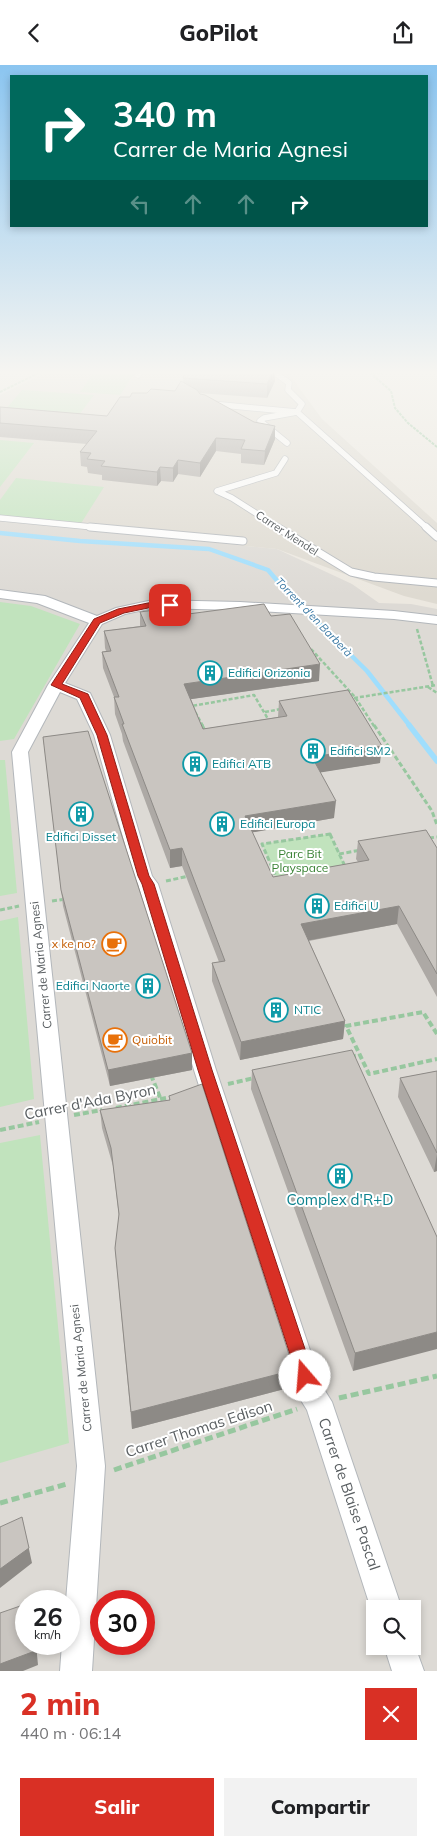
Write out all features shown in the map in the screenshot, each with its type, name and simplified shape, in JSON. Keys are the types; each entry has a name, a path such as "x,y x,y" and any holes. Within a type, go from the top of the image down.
{"street":[{"path":"0,594 40,599 97,621 121,611 153,604 356,612 437,620"},
{"name":"Carrer de Maria Agnesi","path":"76,1671 90,1456 20,752 56,685 97,621"},
{"name":"Carrer de Blaise Pascal","path":"56,685 84,697 102,735 143,876 148,884 211,1088 311,1394 318,1402 385,1600"},
{"path":"403,1655 408,1671"}],"lane":[{"path":"335,445 437,537"},
{"name":"Carrer Mendel","path":"285,459 276,473 217,491 232,498 322,556 351,572 374,577 437,583"},
{"path":"0,518 243,541"}],"path":[{"path":"346,699 435,685 416,625 420,617"},
{"path":"309,647 355,697 432,811 437,825"},
{"path":"427,686 437,693"},
{"path":"254,695 265,712 274,729 210,740 192,706 254,695"},
{"path":"265,712 283,709"},
{"path":"330,834 339,854 349,875 280,887 262,844 330,834"},
{"path":"427,839 437,837"},
{"path":"339,854 369,849"},
{"path":"437,1034 423,1012 346,1026 369,1074 437,1059"},
{"path":"340,1059 359,1055"},
{"path":"148,1067 161,1100"},
{"name":"Carrer d'Ada Byron","path":"114,1108 161,1100 257,1077"},
{"name":"Carrer d'Ada Byron","path":"0,1130 104,1110"},
{"name":"Carrer Thomas Edison","path":"0,1503 90,1477 318,1402 437,1376"}],"shaded area":[{"path":"0,445 351,445 437,523 437,604 404,596 277,549 0,521"},
{"path":"0,521 277,549 352,584 379,603 411,604 437,609 437,1671 0,1671"}],"green space":[{"path":"0,445 32,445 0,487"},
{"path":"16,478 104,487 80,525 0,517 0,500"},
{"path":"0,602 31,606 80,624 14,739 0,741"},
{"path":"0,760 5,760 17,893 0,896"},
{"name":"Parc Bit Playspace","path":"330,834 349,875 280,886 262,844"},
{"path":"18,917 34,1099 0,1107 0,921"},
{"path":"40,1135 69,1443 0,1463 0,1143"}],"building":[{"path":"86,445 212,445 200,463 178,460 173,468 160,467 157,472 101,466 105,461 87,459 91,453 80,452"},
{"path":"243,445 267,445 265,451 241,449"},
{"path":"264,604 271,616 290,614 320,664 184,684 203,729 287,716 279,701 348,690 382,746 312,757 336,801 245,816 273,877 369,860 358,841 426,830 437,848 437,974 399,906 301,924 345,1021 241,1042 212,963 225,961 182,848 170,850 122,724 124,724 114,697 119,697 102,652 111,651 104,631 146,626 140,612 154,610 158,618"},
{"path":"88,731 192,1053 108,1070 61,890 43,737"},
{"name":"Complex d'R+D","path":"352,1050 437,1237 437,1332 355,1353 252,1070"},
{"path":"437,1071 437,1153 400,1078"},
{"path":"202,1084 294,1370 131,1412 115,1248 119,1214 111,1148 100,1110 170,1100 169,1096"},
{"path":"22,1517 29,1548 0,1569 0,1527"},
{"path":"15,1608 15,1655 24,1655 0,1664 0,1613"}],"waterway":[{"name":"Torrent d'en Barberà","path":"0,533 80,541 209,549 268,570 286,591 367,671 410,726"},
{"name":"Torrent d'en Barberà","path":"409,725 437,761"}],"place":[{"name":"Edifici Orizonia","path":"210,673"},
{"name":"Edifici SM2","path":"313,751"},
{"name":"Edifici ATB","path":"195,764"},
{"name":"Edifici Disset","path":"81,814"},
{"name":"Edifici Europa","path":"222,824"},
{"name":"Edifici U","path":"317,906"},
{"name":"x ke no?","path":"114,944"},
{"name":"Edifici Naorte","path":"148,986"},
{"name":"NTIC","path":"276,1010"},
{"name":"Quiobit","path":"115,1040"},
{"name":"Complex d'R+D","path":"340,1176"}],"route":[{"path":"170,605 153,604 121,611 97,621 56,685 84,697 102,735 143,876 148,884 205,1070 305,1376"}]}
